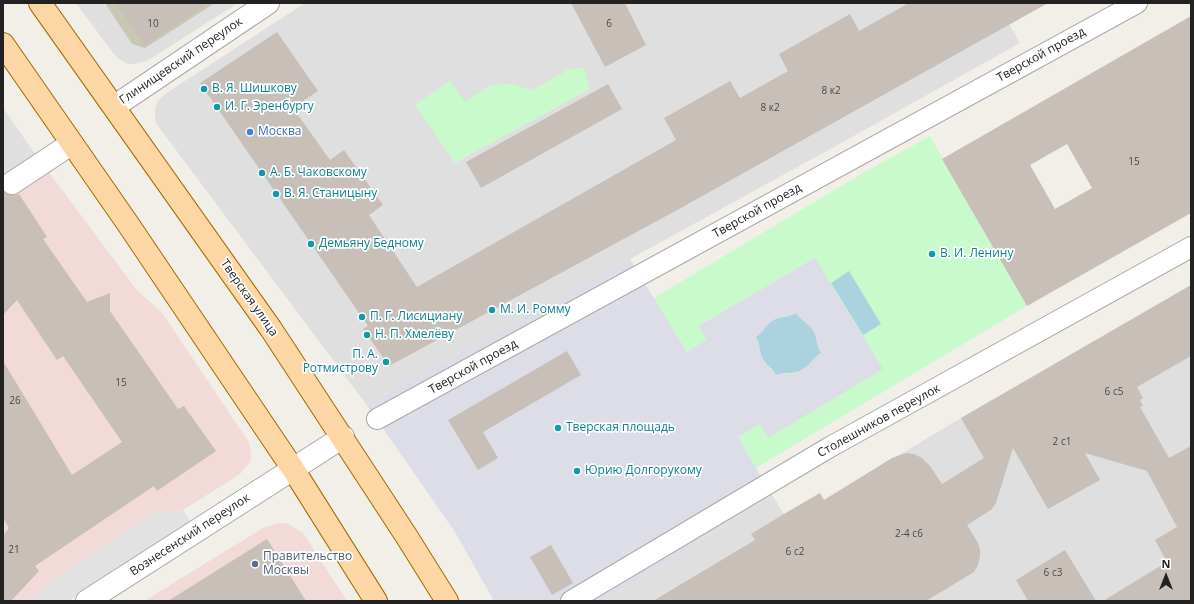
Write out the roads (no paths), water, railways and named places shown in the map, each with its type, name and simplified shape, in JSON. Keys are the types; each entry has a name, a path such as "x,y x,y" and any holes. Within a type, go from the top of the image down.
{"main road":[{"name":"Тверская улица","path":"40,3 271,329 343,437 447,601"},
{"path":"3,44 128,224 293,469 376,601"}],"street":[{"name":"Глинищевский переулок","path":"114,106 268,3"},
{"name":"Тверской проезд","path":"377,419 1137,3"},
{"path":"12,183 71,144"},
{"name":"Столешников переулок","path":"571,601 824,451 1191,247"},
{"name":"Вознесенский переулок","path":"87,601 343,437"}],"water":[{"path":"849,271 881,324 863,335 831,283"},
{"path":"796,313 812,329 821,353 801,370 776,375 763,359 759,342 756,337 772,321"}],"place":[{"name":"В. Я. Шишкову","path":"204,89"},
{"name":"И. Г. Эренбургу","path":"217,107"},
{"name":"Москва","path":"250,132"},
{"name":"А. Б. Чаковскому","path":"262,173"},
{"name":"В. Я. Станицыну","path":"276,194"},
{"name":"Демьяну Бедному","path":"311,244"},
{"name":"В. И. Ленину","path":"932,254"},
{"name":"М. И. Ромму","path":"492,310"},
{"name":"П. Г. Лисициану","path":"362,317"},
{"name":"Н. П. Хмелёву","path":"367,335"},
{"name":"П. А. Ротмистрову","path":"386,362"},
{"name":"Тверская площадь","path":"558,428"},
{"name":"Юрию Долгорукому","path":"577,471"},
{"name":"Правительство Москвы","path":"255,564"}]}
